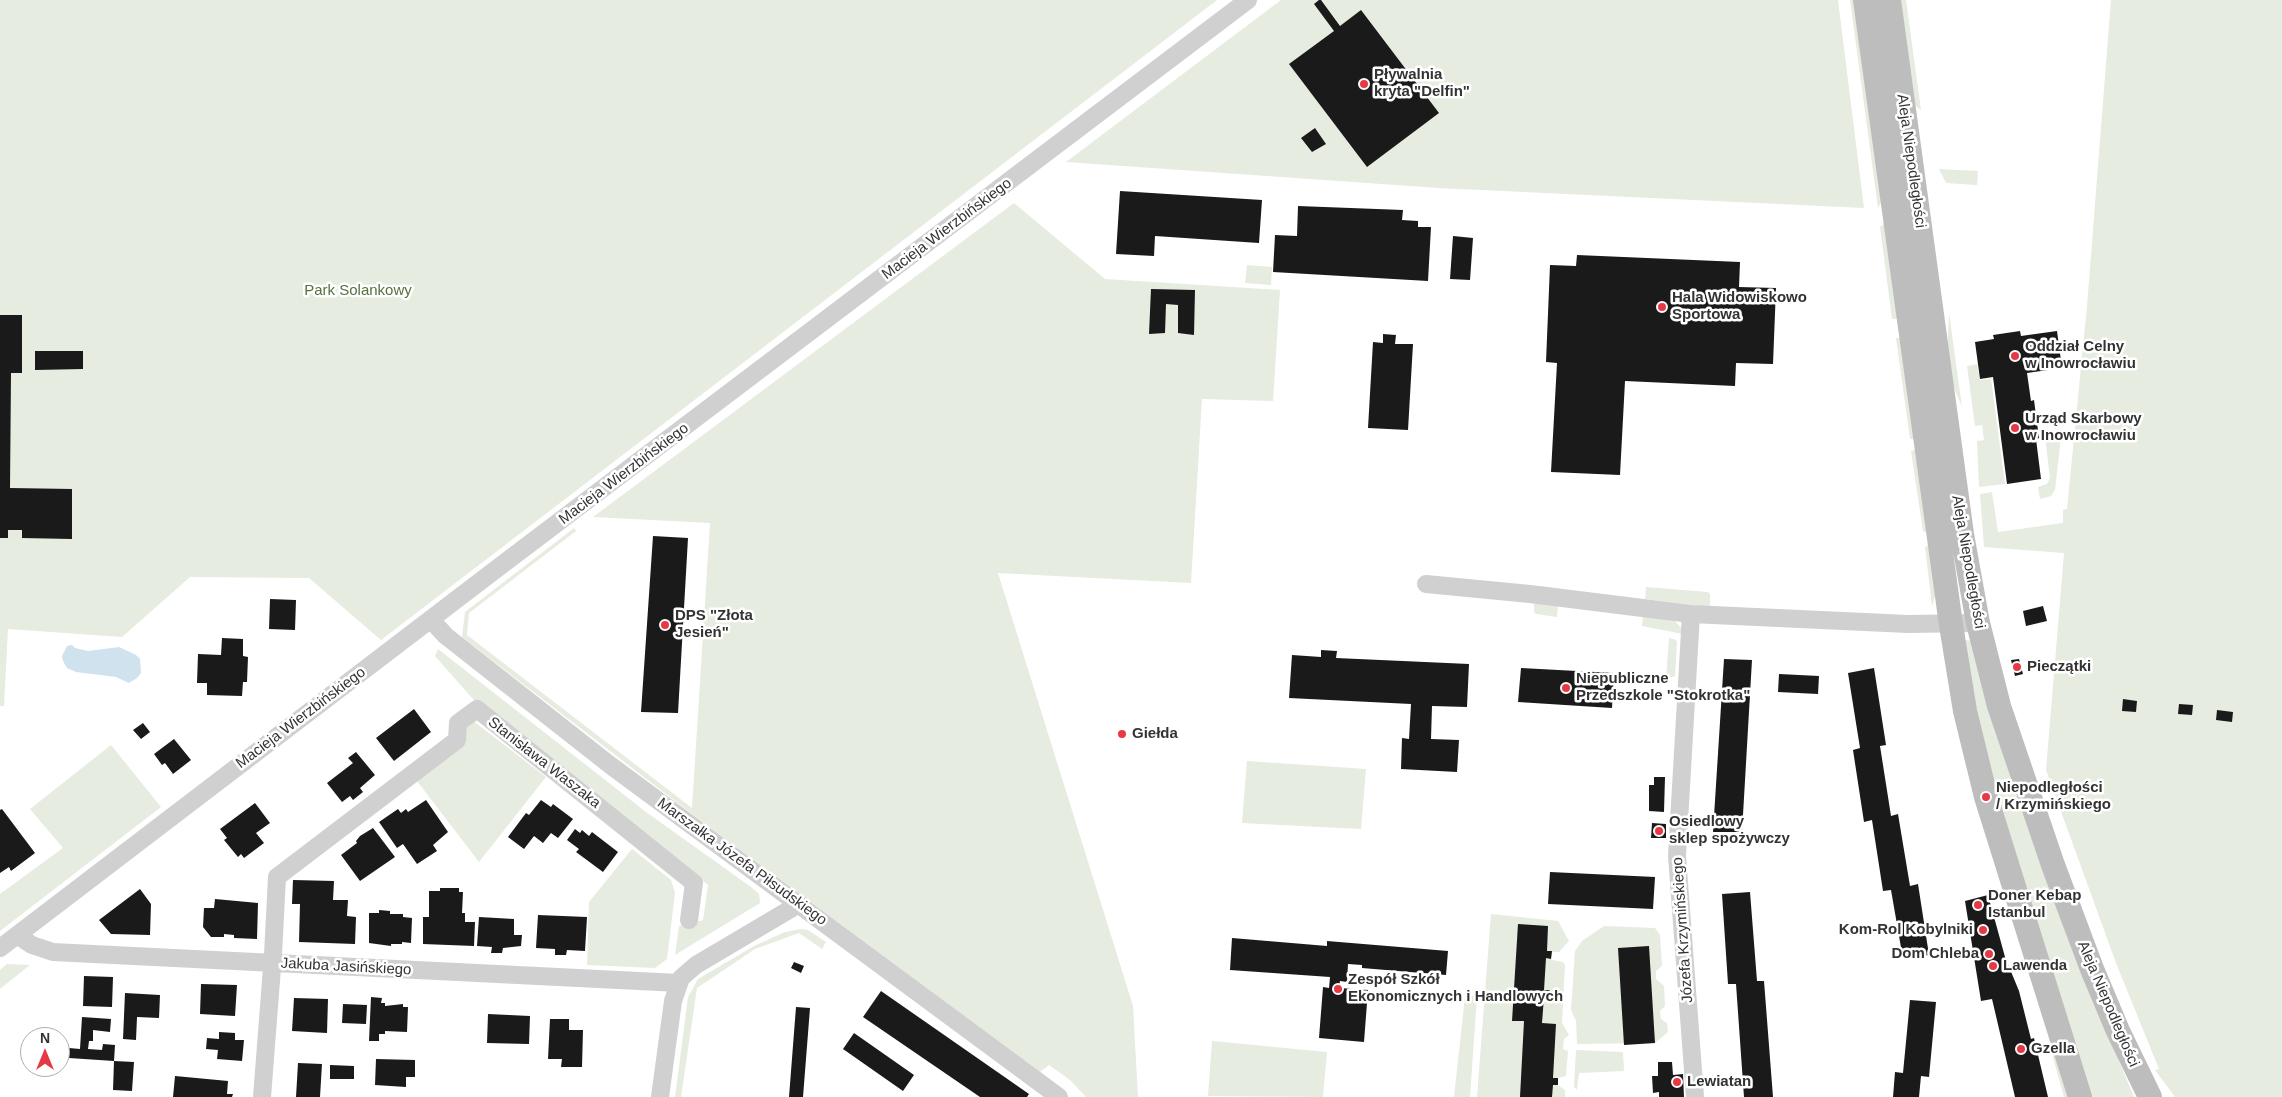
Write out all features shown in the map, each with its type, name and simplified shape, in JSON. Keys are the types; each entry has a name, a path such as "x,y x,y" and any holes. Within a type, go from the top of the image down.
{"street":[{"name":"Macieja Wierzbińskiego","path":"0,948 1248,0"},
{"name":"Aleja Niepodległości","path":"1865,0 1959,676 1976,760 2080,1097"},
{"name":"Aleja Niepodległości","path":"1889,0 1962,534 1978,623 1999,706 2053,865 2092,969 2118,1031 2150,1097"},
{"path":"1426,584 1530,594 1691,614 1820,621 1951,625 1978,623"},
{"name":"Józefa Krzymińskiego","path":"1691,614 1677,856 1695,1097"},
{"name":"Marszałka Józefa Piłsudskiego","path":"431,620 446,636 610,765 799,904 930,1004 1059,1097"},
{"name":"Stanisława Waszaka","path":"272,964 277,877 457,740 458,723 477,709 694,883 690,920"},
{"path":"660,1097 673,1001 679,983 688,970 799,904"},
{"name":"Jakuba Jasińskiego","path":"18,935 32,945 53,952 679,983"},
{"path":"262,1097 272,964"}],"green space":[{"name":"Park Solankowy","path":"0,0 1217,0 381,640 309,578 190,577 122,637 8,629 4,706 0,706"},
{"path":"1281,0 1838,0 1864,208 1439,188 1066,162"},
{"path":"1850,0 1856,0 1883,199 1878,208"},
{"path":"1899,0 1906,0 1921,110 1916,106 1912,98"},
{"path":"2111,0 2282,0 2282,1097 2175,1097 2155,1070 2159,1069 2116,963 2046,770 2064,553 1984,547 1980,494 1992,492 1998,532 2063,523 2063,510 2067,509 2087,306"},
{"path":"1939,169 1978,171 1977,185 1946,183"},
{"path":"1014,203 1105,279 1280,290 1273,401 1202,399 1191,583 998,573 1133,1006 1138,1097 1086,1097 1070,1080 1049,1065 1040,1072 692,814 462,637 465,612 574,528 576,531 469,613 467,635 692,808 710,523 593,517"},
{"path":"1885,223 1900,319 1892,319 1880,227"},
{"path":"1247,265 1272,267 1271,285 1245,283"},
{"path":"1949,313 1962,407 1950,378 1947,359"},
{"path":"1896,338 1902,338 1916,439 1910,439"},
{"path":"1977,364 1980,380 1991,379 2005,484 1979,487 1977,441 1984,440 1982,425 1975,426 1967,366"},
{"path":"2058,434 2061,437 2055,490 2051,496 2040,499 2038,487 2047,484 2050,478 2045,436"},
{"path":"1916,450 1929,533 1923,531 1911,451"},
{"path":"1930,544 1936,593 1932,606 1925,547"},
{"path":"1646,587 1708,592 1710,594 1710,607 1645,599"},
{"path":"1534,602 1558,605 1557,617 1536,614 1534,612"},
{"path":"1643,616 1675,621 1682,629 1683,634 1642,626"},
{"path":"1669,638 1677,642 1675,676 1666,679"},
{"path":"1971,641 2110,1039 2134,1097 2091,1097 1985,757 1963,642"},
{"path":"438,649 646,812 751,887 759,894 760,903 675,955 679,926 703,920 708,885 480,707 435,656"},
{"path":"472,720 546,777 479,862 417,781 466,743 460,734"},
{"path":"111,745 161,807 0,931 0,894 63,848 30,809"},
{"path":"1247,761 1366,769 1361,829 1242,823"},
{"path":"632,849 671,880 675,893 667,959 655,968 587,965 589,902"},
{"path":"1491,914 1558,921 1569,941 1559,952 1552,952 1551,959 1563,962 1565,965 1562,1023 1569,1035 1564,1039 1563,1049 1568,1051 1566,1076 1558,1078 1558,1085 1565,1090 1565,1097 1477,1097"},
{"path":"1604,926 1655,928 1660,935 1662,966 1656,971 1656,979 1664,986 1665,1006 1660,1011 1661,1019 1667,1023 1668,1032 1655,1043 1577,1044 1576,1021 1571,1010 1575,951 1582,941"},
{"path":"801,929 808,930 826,942 822,949 799,933 755,949 697,988 681,1097 675,1097 688,997 698,979 754,946 785,932"},
{"path":"7,964 30,965 0,989 0,970"},
{"path":"1465,996 1477,996 1470,1097 1454,1097"},
{"path":"1212,1041 1327,1052 1323,1097 1208,1096"},
{"path":"2049,1043 2056,1047 2071,1097 2064,1097"},
{"path":"1576,1050 1623,1052 1624,1071 1579,1073 1577,1090 1574,1087"}],"water":[{"path":"72,645 75,648 88,651 119,647 140,659 141,673 129,683 116,677 76,672 67,668 62,656 67,646"}],"building":[{"path":"1321,0 1340,26 1361,10 1439,113 1367,167 1289,64 1334,31 1314,4"},
{"path":"1315,128 1326,144 1312,152 1301,138"},
{"path":"1120,191 1262,200 1259,243 1155,236 1154,256 1116,254"},
{"path":"1298,206 1403,210 1402,220 1418,221 1418,227 1431,227 1428,281 1273,272 1275,235 1297,236"},
{"path":"1453,236 1473,238 1470,280 1450,279"},
{"name":"Hala Widowiskowo Sportowa","path":"1577,255 1740,262 1739,287 1776,288 1773,364 1736,363 1735,386 1625,381 1620,475 1551,472 1557,363 1546,362 1550,265 1576,266"},
{"path":"1151,289 1195,290 1194,335 1178,333 1178,305 1166,304 1165,333 1149,334"},
{"path":"0,315 22,315 22,373 11,373 10,488 72,489 72,539 22,538 22,530 8,530 8,538 0,538"},
{"path":"2020,331 2021,336 2057,331 2062,368 2027,373 2031,401 2034,400 2039,438 2036,439 2041,479 2007,484 1993,377 1980,379 1975,342 1994,339 1993,335"},
{"path":"1383,334 1396,335 1395,344 1413,344 1408,430 1368,428 1373,342 1383,343"},
{"path":"35,351 83,351 83,369 35,370"},
{"name":"DPS \"Złota Jesień\"","path":"653,536 688,538 678,713 641,712"},
{"path":"270,599 296,600 295,630 269,629"},
{"path":"2043,606 2047,621 2026,626 2023,611"},
{"path":"222,638 243,639 243,656 248,657 247,682 243,682 242,696 207,695 207,683 197,683 198,654 221,655"},
{"path":"1321,650 1337,651 1336,658 1469,664 1467,707 1432,706 1431,739 1459,740 1457,772 1401,769 1402,738 1409,739 1411,704 1289,698 1292,655 1321,657"},
{"path":"1724,659 1752,660 1742,832 1713,832"},
{"name":"Pieczątki","path":"2019,659 2023,674 2015,676 2011,660"},
{"name":"Niepubliczne Przedszkole \"Stokrotka\"","path":"1521,668 1614,673 1612,708 1518,702"},
{"path":"1874,668 1886,745 1880,746 1891,816 1898,814 1910,886 1918,884 1929,955 1903,959 1891,890 1883,891 1872,820 1864,822 1853,750 1860,748 1848,673"},
{"path":"1779,674 1819,676 1818,694 1778,692"},
{"path":"2123,699 2137,701 2136,712 2122,711"},
{"path":"2179,704 2193,705 2192,715 2178,714"},
{"path":"414,709 431,732 394,761 376,738"},
{"path":"2217,710 2233,712 2232,722 2216,720"},
{"path":"143,723 150,732 141,739 133,730"},
{"path":"174,739 191,760 173,774 165,763 162,765 154,754"},
{"path":"356,752 375,775 360,788 363,792 353,800 350,796 342,802 327,783 353,763 348,758"},
{"path":"1654,777 1665,777 1664,812 1649,811 1649,785 1654,785"},
{"path":"426,800 448,832 433,845 437,851 417,864 403,844 397,848 379,822 398,809 401,813 406,809 408,812"},
{"path":"541,800 551,807 553,804 573,819 558,838 551,833 543,843 534,836 524,849 508,837 526,813 529,815"},
{"path":"255,803 270,823 256,833 264,843 244,858 241,854 238,857 224,840 227,838 220,829"},
{"path":"2,809 35,853 11,871 9,867 0,873 0,810"},
{"name":"Osiedlowy sklep spożywczy","path":"1652,823 1666,824 1666,838 1651,838"},
{"path":"373,828 395,857 360,881 341,855 357,843 356,841 360,836"},
{"path":"575,829 580,833 582,830 589,836 592,832 618,852 603,872 576,852 579,849 567,840"},
{"path":"1550,872 1655,877 1653,909 1548,904"},
{"path":"293,880 334,881 333,900 348,900 347,916 356,917 355,944 299,942 300,904 292,904"},
{"path":"440,888 459,888 459,892 463,892 462,913 465,913 465,922 475,922 474,946 423,944 423,917 429,917 429,891 440,891"},
{"path":"140,889 151,904 150,935 111,934 99,920"},
{"path":"1750,892 1757,981 1764,981 1773,1097 1744,1097 1736,984 1728,984 1722,894"},
{"path":"1988,895 2005,957 2019,991 2031,1039 2034,1038 2048,1097 2015,1097 1992,999 1981,1001 1965,901"},
{"path":"215,899 258,903 257,939 234,938 234,935 224,934 224,937 211,937 203,927 204,908 214,908"},
{"path":"379,910 390,911 390,914 403,914 403,917 412,918 411,943 402,942 402,944 391,944 391,946 369,943 369,913 379,913"},
{"path":"538,915 587,917 585,951 567,950 566,955 555,955 555,949 536,948"},
{"path":"479,917 514,919 514,935 522,935 521,946 503,948 502,953 491,953 492,947 477,946"},
{"path":"1518,924 1548,926 1547,951 1552,951 1551,959 1546,958 1544,990 1550,990 1549,997 1544,997 1542,1023 1556,1024 1553,1078 1558,1078 1558,1085 1553,1085 1552,1097 1520,1097 1524,1021 1512,1021"},
{"name":"Zespół Szkół Ekonomicznych i Handlowych","path":"1232,938 1327,946 1327,941 1448,951 1446,975 1362,968 1362,965 1348,964 1347,982 1340,981 1339,988 1368,990 1364,1042 1319,1038 1323,987 1329,988 1330,977 1230,970"},
{"path":"1649,946 1655,1043 1624,1045 1618,948"},
{"path":"794,962 804,966 801,973 791,968"},
{"path":"84,976 113,977 112,1007 83,1006"},
{"path":"201,984 237,985 235,1016 200,1014"},
{"path":"881,991 1029,1094 1027,1097 980,1097 863,1017"},
{"path":"125,993 160,995 159,1018 137,1017 136,1040 123,1039"},
{"path":"371,997 382,998 381,1003 385,1003 385,1006 403,1004 403,1007 408,1007 407,1032 385,1031 385,1034 379,1034 379,1041 369,1041"},
{"path":"294,998 328,999 327,1033 292,1031"},
{"path":"1910,1000 1936,1002 1929,1077 1921,1076 1919,1097 1893,1097 1895,1072 1903,1073"},
{"path":"343,1004 367,1005 366,1024 342,1023"},
{"path":"796,1007 810,1008 803,1097 789,1097"},
{"path":"488,1014 530,1016 529,1044 487,1043"},
{"path":"82,1017 111,1019 110,1032 93,1030 93,1041 89,1041 88,1049 102,1050 103,1044 115,1045 114,1061 70,1058 70,1048 80,1049"},
{"path":"550,1019 569,1019 569,1030 583,1030 582,1067 561,1067 562,1059 548,1059"},
{"path":"219,1032 235,1033 235,1040 244,1040 242,1061 217,1059 218,1050 206,1049 207,1038 219,1039"},
{"path":"854,1033 914,1075 903,1091 843,1049"},
{"path":"376,1059 415,1060 415,1077 406,1077 406,1087 375,1085"},
{"path":"114,1061 134,1062 132,1091 113,1090"},
{"path":"1658,1062 1672,1062 1673,1075 1683,1074 1684,1097 1659,1097 1659,1092 1653,1093 1652,1076 1658,1076"},
{"path":"298,1063 322,1064 320,1097 296,1097"},
{"path":"330,1065 354,1066 354,1079 330,1079"},
{"path":"175,1076 228,1081 227,1094 233,1094 232,1097 173,1097"}],"place":[{"name":"Pływalnia kryta \"Delfin\"","path":"1364,84"},
{"name":"Hala Widowiskowo Sportowa","path":"1662,307"},
{"name":"Oddział Celny w Inowrocławiu","path":"2015,356"},
{"name":"Urząd Skarbowy w Inowrocławiu","path":"2015,428"},
{"name":"DPS \"Złota Jesień\"","path":"665,625"},
{"name":"Pieczątki","path":"2017,667"},
{"name":"Niepubliczne Przedszkole \"Stokrotka\"","path":"1566,688"},
{"name":"Giełda","path":"1122,734"},
{"name":"Niepodległości / Krzymińskiego","path":"1986,797"},
{"name":"Osiedlowy sklep spożywczy","path":"1659,831"},
{"name":"Doner Kebap Istanbul","path":"1978,905"},
{"name":"Kom-Rol Kobylniki","path":"1983,930"},
{"name":"Dom Chleba","path":"1989,954"},
{"name":"Lawenda","path":"1993,966"},
{"name":"Zespół Szkół Ekonomicznych i Handlowych","path":"1338,989"},
{"name":"Gzella","path":"2021,1049"},
{"name":"Lewiatan","path":"1677,1082"}]}
